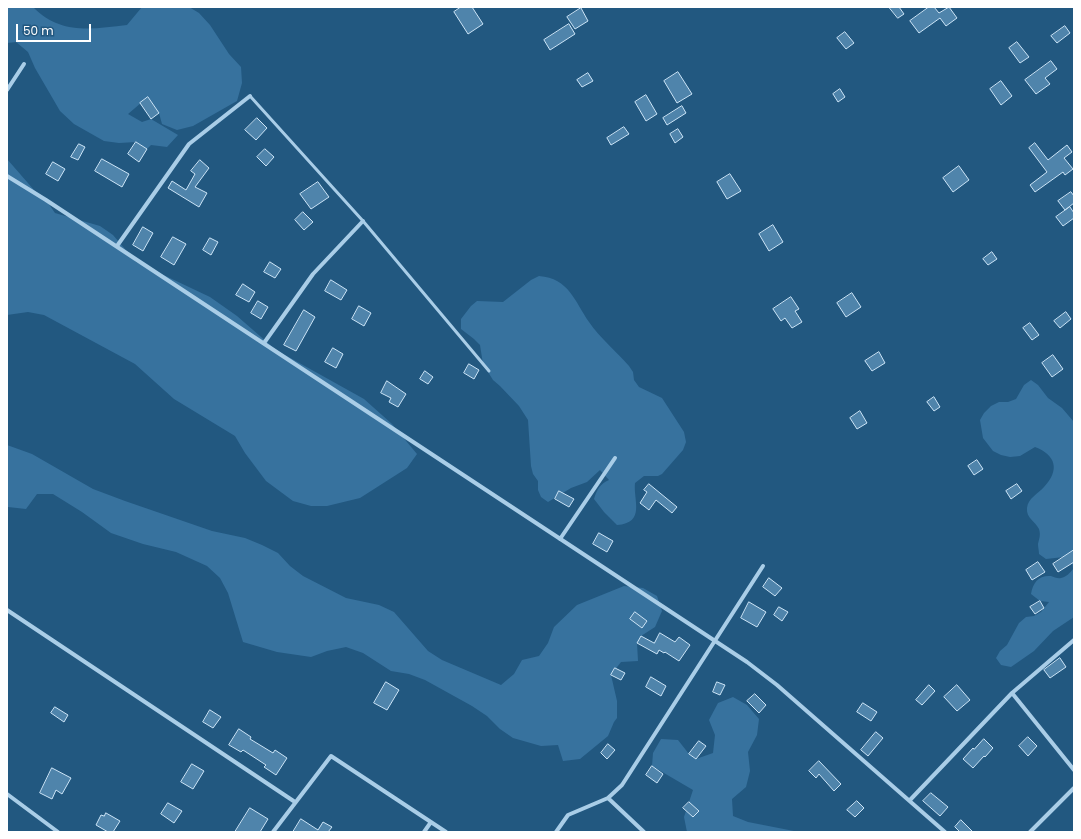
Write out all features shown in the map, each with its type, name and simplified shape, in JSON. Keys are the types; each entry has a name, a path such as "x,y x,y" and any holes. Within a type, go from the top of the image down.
{"street":[{"path":"7,90 24,64"},
{"path":"117,246 189,144 250,96"},
{"path":"7,176 117,246 746,662 777,684 945,832"},
{"path":"264,344 313,274 363,221"},
{"path":"560,539 615,458"},
{"path":"556,832 568,815 608,798 622,785 763,566"},
{"path":"7,610 295,802"},
{"path":"910,800 1012,693 1074,640"},
{"path":"1012,693 1074,770"},
{"path":"273,832 331,756 446,832"},
{"path":"1030,832 1074,788"},
{"path":"7,794 58,832"},
{"path":"608,798 644,832"},
{"path":"424,832 431,822"}],"lane":[{"path":"250,96 363,221 489,372"}],"shaded area":[{"path":"7,7 33,7 43,16 65,26 77,28 101,28 127,25 142,7 189,7 199,13 210,25 229,54 241,67 242,83 237,101 193,126 177,130 162,124 159,113 148,97 128,114 142,122 151,119 178,135 167,147 151,145 147,149 136,142 119,143 104,141 74,124 60,111 35,68 28,52 16,42 7,43"},
{"path":"7,159 34,190 46,200 55,213 100,226 113,235 136,262 210,297 237,316 276,350 364,399 392,424 417,454 407,468 360,498 327,506 311,506 293,501 266,481 245,453 235,436 174,399 135,364 44,315 28,312 7,315"},
{"path":"539,276 558,281 570,292 593,328 629,366 633,372 634,380 639,387 662,398 684,432 686,442 683,450 662,474 658,476 644,476 635,483 635,515 632,520 626,523 617,525 594,499 599,487 609,480 600,470 587,482 571,488 548,502 541,497 538,490 538,481 533,474 531,466 528,420 519,406 493,380 483,364 480,345 461,329 461,319 477,301 503,302 531,280"},
{"path":"1031,380 1038,385 1048,398 1062,408 1074,422 1074,617 1053,631 1034,651 1011,667 1001,665 996,658 1000,651 1007,645 1019,623 1026,617 1034,616 1041,612 1049,602 1040,601 1031,594 1033,586 1040,578 1047,576 1059,578 1063,577 1068,575 1073,569 1072,561 1064,557 1046,559 1039,554 1039,529 1029,517 1027,511 1029,501 1044,487 1052,475 1054,469 1048,454 1035,447 1020,456 1010,457 1001,455 993,451 983,438 980,420 984,413 991,406 999,402 1008,402 1016,399 1024,385"},
{"path":"7,445 32,454 93,489 212,531 245,538 262,545 278,553 290,566 303,576 346,598 379,605 394,612 428,651 442,660 501,685 514,674 522,660 539,656 548,643 554,627 577,605 624,586 643,588 657,596 662,611 655,627 641,636 637,643 638,661 621,662 611,675 617,701 617,718 608,736 580,759 563,761 558,745 541,746 513,738 500,729 487,716 472,706 425,680 409,674 391,671 363,653 346,647 327,651 311,657 277,652 243,642 228,593 220,578 207,566 176,552 143,544 111,533 82,512 53,494 37,494 26,509 8,507"},
{"path":"733,697 747,705 759,719 757,735 748,752 750,771 746,787 732,799 733,816 748,822 799,832 687,832 684,817 693,790 652,766 653,753 661,739 678,740 689,754 696,759 713,753 715,735 709,720 718,703"}],"building":[{"path":"461,7 472,7 483,24 468,34 454,12"},
{"path":"889,7 899,7 904,14 898,18"},
{"path":"929,7 934,7 939,13 949,7 957,18 946,26 940,18 919,33 910,21"},
{"path":"581,8 588,21 575,29 567,17"},
{"path":"569,24 575,34 550,50 544,40"},
{"path":"1065,26 1070,33 1057,43 1051,36"},
{"path":"845,32 854,43 846,49 837,38"},
{"path":"1017,42 1029,57 1020,63 1009,48"},
{"path":"1051,61 1057,69 1045,78 1050,84 1036,94 1025,80"},
{"path":"678,72 692,94 677,103 664,81"},
{"path":"588,73 593,81 582,87 577,80"},
{"path":"1001,81 1012,96 1001,105 990,89"},
{"path":"840,89 845,97 838,102 833,94"},
{"path":"646,95 657,114 646,121 635,102"},
{"path":"148,97 159,113 151,119 140,103"},
{"path":"682,106 686,113 667,125 663,118"},
{"path":"257,118 267,128 256,140 245,130"},
{"path":"624,127 629,134 611,145 607,138"},
{"path":"678,129 683,137 675,143 670,134"},
{"path":"136,142 147,149 139,162 128,154"},
{"path":"1035,143 1048,160 1067,145 1072,152 1064,158 1073,169 1065,175 1063,172 1035,192 1030,185 1047,172 1029,148"},
{"path":"79,144 85,147 78,160 71,157"},
{"path":"265,149 274,157 266,166 257,157"},
{"path":"102,159 129,174 122,187 95,171"},
{"path":"200,160 209,168 195,187 207,193 199,207 168,188 172,181 186,190 195,174 191,171"},
{"path":"53,162 65,169 58,181 46,174"},
{"path":"959,166 969,180 953,192 943,178"},
{"path":"730,174 741,191 727,199 717,182"},
{"path":"318,182 329,197 311,209 300,194"},
{"path":"1071,192 1074,196 1074,203 1065,210 1058,201"},
{"path":"1070,207 1074,213 1074,218 1063,226 1056,217"},
{"path":"303,212 313,222 304,230 295,220"},
{"path":"773,225 783,242 769,251 759,234"},
{"path":"143,227 153,233 143,251 133,245"},
{"path":"173,237 186,244 174,265 161,257"},
{"path":"210,238 218,242 211,255 203,250"},
{"path":"992,252 997,259 988,265 983,259"},
{"path":"270,262 281,269 275,278 264,272"},
{"path":"331,280 347,290 341,300 325,291"},
{"path":"243,284 255,292 249,302 236,295"},
{"path":"852,293 861,307 846,317 837,303"},
{"path":"791,297 799,309 795,311 802,322 792,328 785,318 781,321 773,309"},
{"path":"258,301 268,307 261,319 251,313"},
{"path":"359,306 371,313 364,326 352,319"},
{"path":"304,310 315,317 296,351 284,345"},
{"path":"1066,312 1071,319 1060,328 1054,321"},
{"path":"1030,323 1039,335 1032,340 1023,328"},
{"path":"333,348 343,354 336,368 325,362"},
{"path":"879,352 885,363 872,371 865,361"},
{"path":"1053,355 1063,369 1052,377 1042,363"},
{"path":"469,364 479,370 474,379 464,373"},
{"path":"425,371 433,377 428,384 420,379"},
{"path":"387,381 406,394 398,407 389,402 391,398 381,393"},
{"path":"934,397 940,407 934,411 927,402"},
{"path":"860,411 867,423 857,429 850,418"},
{"path":"977,460 983,469 974,475 968,466"},
{"path":"649,484 677,507 672,513 656,500 649,510 640,503 647,492 644,490"},
{"path":"1017,484 1022,491 1011,499 1006,491"},
{"path":"559,491 574,499 569,507 555,499"},
{"path":"599,533 613,541 607,552 593,544"},
{"path":"1074,550 1074,562 1058,572 1053,564"},
{"path":"1038,562 1045,572 1032,580 1026,570"},
{"path":"769,578 782,588 775,596 763,587"},
{"path":"1040,601 1044,608 1035,614 1030,607"},
{"path":"749,602 766,612 757,627 741,618"},
{"path":"779,607 788,612 782,621 774,615"},
{"path":"635,612 647,621 642,628 630,619"},
{"path":"660,633 675,642 679,637 690,645 679,661 665,652 664,653 659,650 657,654 637,643 641,636 654,643"},
{"path":"1060,658 1066,667 1050,678 1044,670"},
{"path":"615,668 625,673 621,680 611,675"},
{"path":"651,677 666,686 661,696 646,687"},
{"path":"386,682 399,690 387,710 374,703"},
{"path":"717,682 725,685 720,695 713,692"},
{"path":"929,685 935,691 922,705 916,700"},
{"path":"957,685 970,700 957,711 944,697"},
{"path":"755,694 766,705 759,713 747,701"},
{"path":"863,703 877,712 871,721 857,712"},
{"path":"55,707 68,715 64,722 51,713"},
{"path":"210,710 221,717 213,728 203,722"},
{"path":"239,729 251,737 250,739 273,753 275,750 287,758 276,775 264,767 266,765 243,750 241,752 229,745"},
{"path":"876,732 883,738 868,756 861,750"},
{"path":"1028,737 1037,746 1028,756 1019,746"},
{"path":"984,739 993,748 973,768 963,759"},
{"path":"699,741 706,746 696,759 689,754"},
{"path":"608,744 615,750 607,759 601,753"},
{"path":"819,761 841,784 834,791 819,774 816,778 809,771"},
{"path":"192,764 204,771 193,789 181,782"},
{"path":"652,766 663,774 657,783 646,775"},
{"path":"52,768 71,778 62,794 56,790 52,799 40,793"},
{"path":"931,793 948,807 940,816 923,801"},
{"path":"857,801 864,808 855,817 847,810"},
{"path":"689,802 699,811 693,817 683,808"},
{"path":"168,803 182,811 174,823 161,814"},
{"path":"250,808 268,819 260,832 235,832"},
{"path":"106,813 120,821 113,832 108,832 96,825 101,815 104,816"},
{"path":"301,819 318,830 323,822 332,827 328,832 293,832"},
{"path":"961,820 973,832 960,832 955,827"}]}
